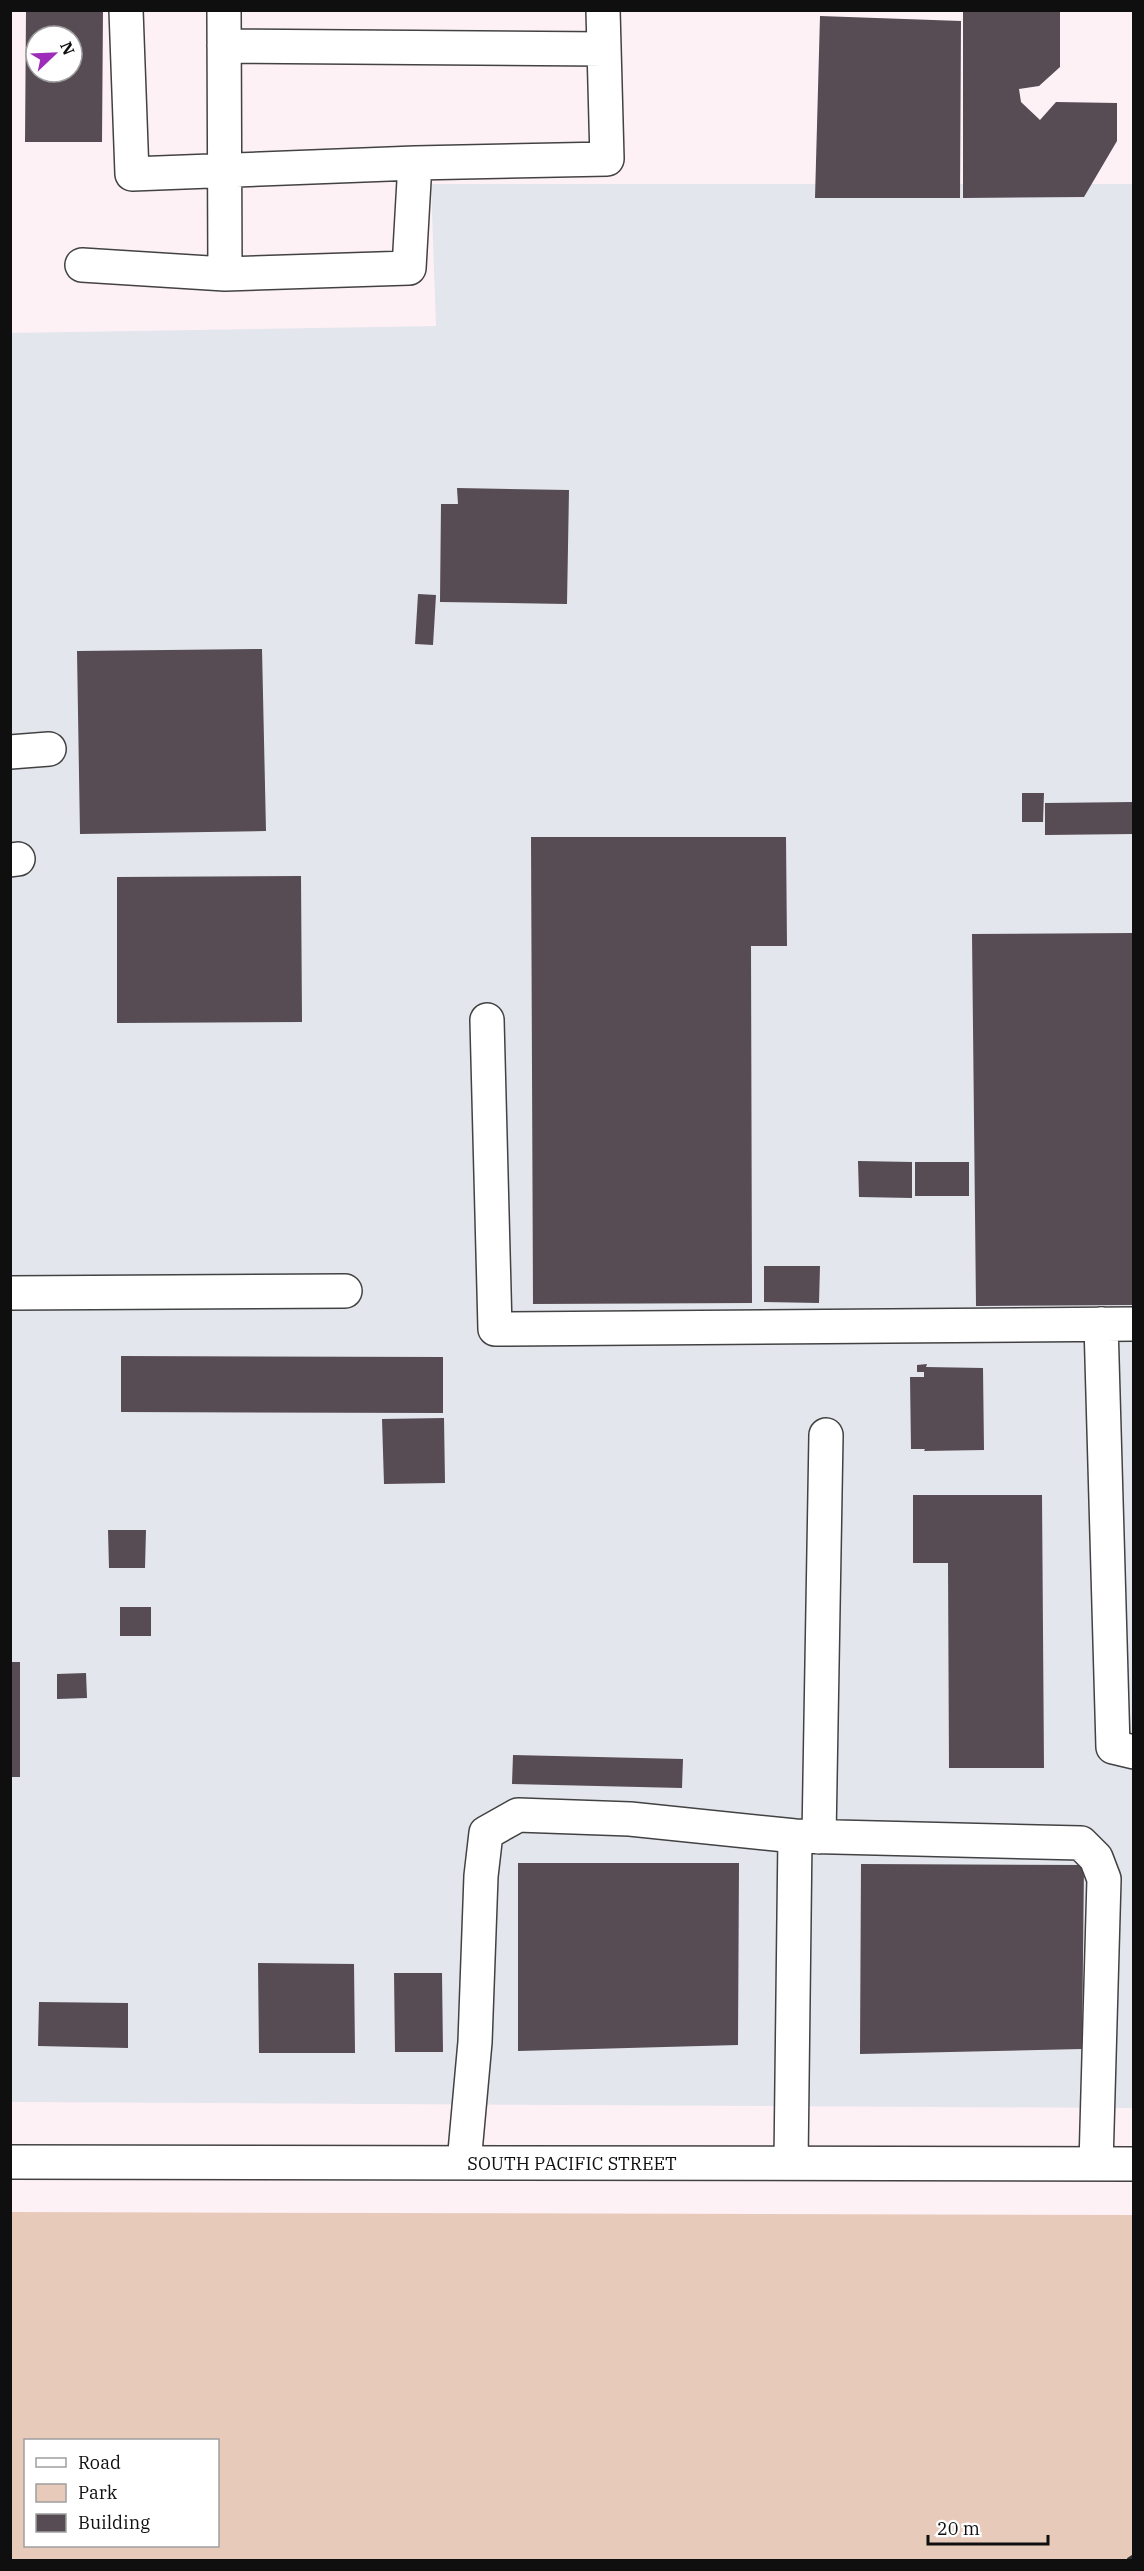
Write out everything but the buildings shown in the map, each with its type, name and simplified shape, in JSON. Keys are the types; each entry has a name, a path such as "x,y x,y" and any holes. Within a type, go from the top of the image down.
{"street":[{"path":"126,10 132,174 414,163 607,159 603,10"},
{"path":"224,10 225,274"},
{"path":"224,46 603,49"},
{"path":"82,265 225,274 409,268 414,163"},
{"path":"10,752 49,749"},
{"path":"487,1020 495,1329 1134,1324"},
{"path":"10,1293 345,1291"},
{"path":"1101,1324 1113,1747 1134,1752"},
{"path":"791,2163 826,1435"},
{"path":"464,2163 475,2042 481,1876 486,1833 518,1815 630,1819 807,1837 1081,1843 1095,1858 1104,1879 1096,2163"},
{"name":"SOUTH PACIFIC STREET","path":"10,2162 1134,2164"}],"path":[{"path":"1128,2560 1134,2556"}],"shaded area":[{"path":"431,184 1133,184 1133,2108 11,2102 10,333 436,326"}],"green space":[{"path":"11,2212 1133,2215 1133,2560 11,2560"}]}
